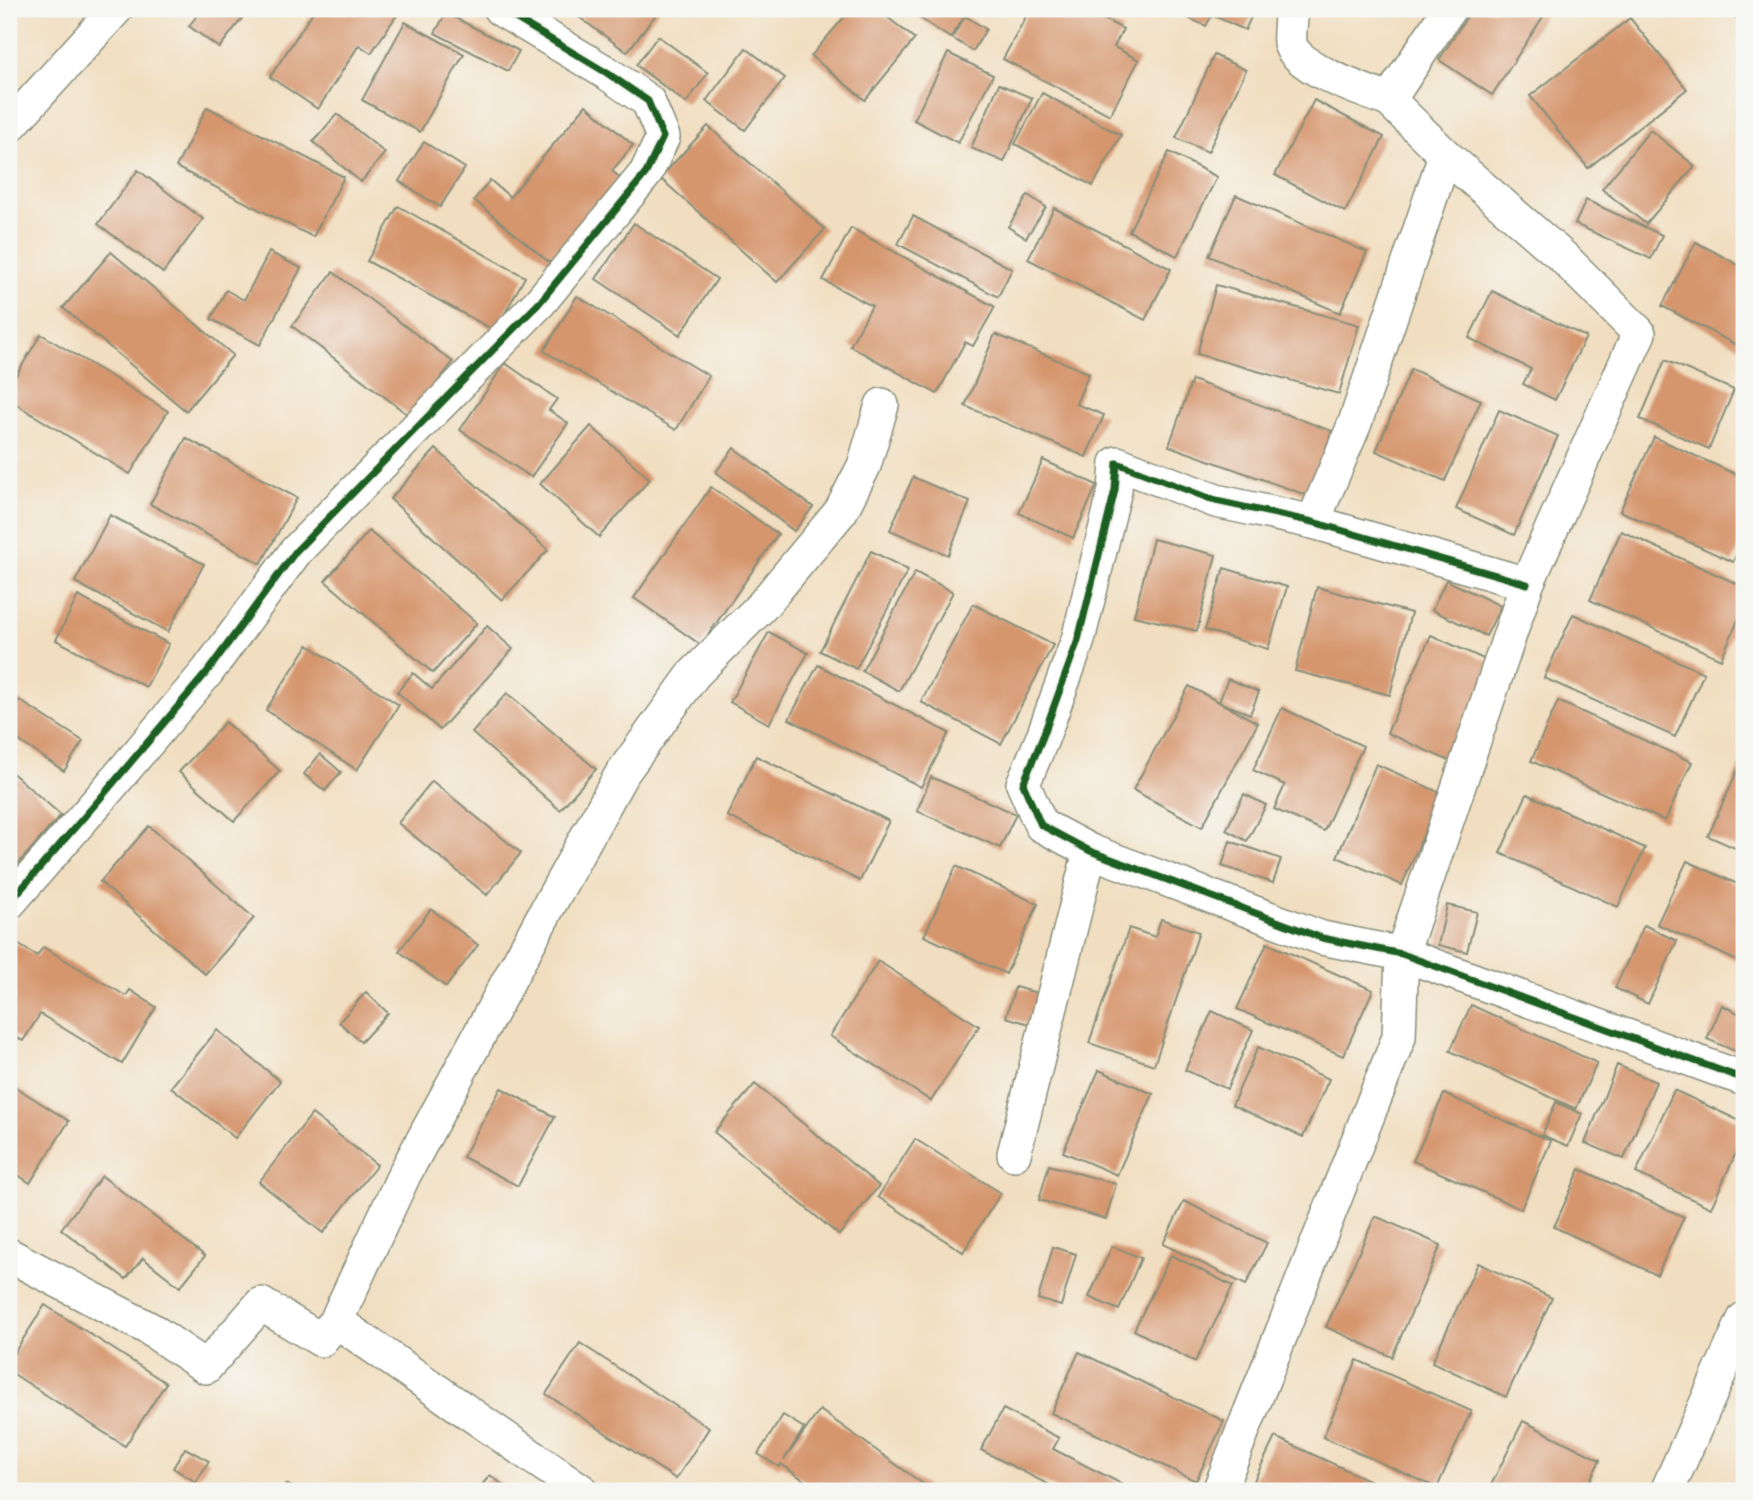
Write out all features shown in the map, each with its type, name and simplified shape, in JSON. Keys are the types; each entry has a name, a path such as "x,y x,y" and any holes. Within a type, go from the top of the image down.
{"street":[{"path":"9,127 116,9"},
{"path":"9,903 207,672 296,551 540,302 646,173 663,137 648,102 607,73 500,9"},
{"path":"1219,1491 1399,1037 1402,954 1527,584 1639,333 1564,258 1445,155 1389,100 1317,70 1300,59 1290,45 1292,9"},
{"path":"1389,100 1449,9"},
{"path":"1313,522 1355,423 1445,155"},
{"path":"10,1258 150,1329 206,1367 261,1304 321,1340 336,1321 404,1175 621,775 694,674 762,606 841,511 864,466 882,405"},
{"path":"1527,584 1313,522 1216,501 1117,463 1115,490 1078,640 1023,785 1041,825 1090,851 1322,938 1402,954 1744,1079"},
{"path":"1014,1154 1090,851"},
{"path":"1667,1491 1744,1319"},
{"path":"336,1321 582,1491"}],"building":[{"path":"202,9 242,9 247,12 219,48 189,26"},
{"path":"315,9 401,9 371,53 359,45 318,109 270,77"},
{"path":"568,9 660,9 627,52"},
{"path":"851,9 877,9 915,39 865,100 811,56"},
{"path":"906,9 970,9 950,38"},
{"path":"1030,9 1085,9 1123,29 1114,47 1139,60 1110,115 1003,59"},
{"path":"1169,9 1255,9 1245,30 1212,15 1206,26"},
{"path":"1472,9 1548,9 1492,95 1439,60"},
{"path":"1733,9 1744,9 1744,23 1730,14"},
{"path":"446,13 519,51 508,71 435,33"},
{"path":"965,16 986,29 973,51 952,38"},
{"path":"1630,18 1687,89 1588,168 1530,96"},
{"path":"405,22 464,54 420,132 362,100"},
{"path":"658,36 708,73 686,103 636,65"},
{"path":"746,48 785,78 745,130 706,101"},
{"path":"948,53 993,75 958,143 914,120"},
{"path":"1214,55 1246,70 1208,152 1176,138"},
{"path":"999,84 1032,98 1004,162 971,148"},
{"path":"1042,93 1121,135 1093,186 1015,144"},
{"path":"1314,100 1384,137 1345,212 1275,175"},
{"path":"586,105 633,145 612,171 625,182 555,267 474,200 490,180 510,197"},
{"path":"207,107 344,177 313,237 176,167"},
{"path":"337,114 385,153 361,182 313,142"},
{"path":"708,126 825,229 777,282 660,178"},
{"path":"1650,130 1695,166 1646,224 1602,189"},
{"path":"424,142 465,168 440,207 399,181"},
{"path":"1169,152 1217,177 1177,256 1129,231"},
{"path":"138,170 203,219 163,273 98,224"},
{"path":"1028,195 1046,207 1026,238 1008,227"},
{"path":"1236,195 1367,252 1340,313 1209,256"},
{"path":"1586,200 1662,235 1651,259 1575,224"},
{"path":"398,206 525,277 495,331 367,261"},
{"path":"1054,208 1171,269 1145,320 1028,259"},
{"path":"913,216 1012,269 998,297 898,244"},
{"path":"634,223 717,279 680,335 596,279"},
{"path":"851,228 995,307 973,346 965,342 937,394 850,346 872,306 823,280"},
{"path":"1696,242 1744,268 1744,349 1662,306"},
{"path":"111,252 233,355 186,411 63,308"},
{"path":"269,252 301,268 260,345 211,319 226,290 244,300"},
{"path":"333,272 453,362 411,417 292,326"},
{"path":"1216,285 1359,325 1339,394 1197,354"},
{"path":"1492,291 1586,337 1555,400 1523,384 1531,369 1469,338"},
{"path":"577,296 709,376 676,430 544,351"},
{"path":"41,334 168,411 130,474 9,400 9,387"},
{"path":"995,334 1089,373 1076,404 1104,415 1086,457 965,406"},
{"path":"1665,360 1734,390 1709,449 1640,419"},
{"path":"505,363 557,399 549,410 568,423 531,477 460,430"},
{"path":"1411,369 1481,400 1445,481 1376,451"},
{"path":"1192,380 1332,431 1309,496 1169,446"},
{"path":"1499,410 1558,436 1514,535 1456,509"},
{"path":"591,426 650,479 599,537 540,484"},
{"path":"1654,437 1744,478 1744,538 1733,562 1620,511"},
{"path":"186,438 297,498 261,564 150,504"},
{"path":"734,448 813,507 794,531 716,472"},
{"path":"436,449 548,550 502,600 390,499"},
{"path":"1043,460 1097,485 1073,538 1019,513"},
{"path":"913,477 970,502 948,555 890,530"},
{"path":"711,487 778,534 701,645 634,598"},
{"path":"110,515 204,564 168,632 75,582"},
{"path":"369,531 477,623 433,673 325,581"},
{"path":"1621,531 1744,587 1744,607 1721,659 1590,600"},
{"path":"1153,539 1216,555 1197,631 1134,616"},
{"path":"871,551 908,570 856,669 820,651"},
{"path":"1224,568 1287,587 1268,649 1205,630"},
{"path":"915,572 953,592 899,691 862,671"},
{"path":"1446,580 1501,606 1486,636 1432,610"},
{"path":"1317,587 1411,613 1390,695 1295,671"},
{"path":"78,596 169,644 146,687 56,640"},
{"path":"973,604 1053,645 1001,744 921,702"},
{"path":"1573,614 1704,673 1675,737 1544,678"},
{"path":"487,626 513,649 440,730 397,692 413,673 432,689"},
{"path":"769,632 808,653 769,724 730,702"},
{"path":"1431,635 1499,666 1454,763 1387,733"},
{"path":"308,645 399,705 357,770 266,710"},
{"path":"818,665 949,733 921,787 789,719"},
{"path":"1228,679 1259,692 1250,714 1219,702"},
{"path":"1189,686 1258,723 1202,827 1133,790"},
{"path":"507,693 596,769 560,810 472,733"},
{"path":"19,700 83,741 64,771 9,734 9,716"},
{"path":"1558,701 1692,762 1665,821 1531,761"},
{"path":"1282,708 1363,746 1324,831 1274,809 1285,785 1253,770"},
{"path":"225,722 280,771 234,821 179,772"},
{"path":"320,754 341,772 325,791 304,774"},
{"path":"756,756 889,821 860,881 727,816"},
{"path":"1376,764 1441,793 1402,885 1337,857"},
{"path":"1740,765 1744,766 1744,852 1708,836"},
{"path":"9,770 61,815 9,874"},
{"path":"931,777 1016,814 1000,848 917,811"},
{"path":"432,781 521,853 487,895 398,823"},
{"path":"1244,794 1266,805 1247,841 1226,830"},
{"path":"1527,794 1645,848 1618,907 1500,853"},
{"path":"149,826 254,918 205,974 100,882"},
{"path":"1230,841 1281,859 1273,883 1222,866"},
{"path":"1687,861 1744,887 1744,964 1657,924"},
{"path":"956,866 1038,904 1006,974 924,936"},
{"path":"1447,905 1477,912 1467,952 1438,945"},
{"path":"431,909 478,945 446,987 399,951"},
{"path":"1161,919 1199,932 1154,1065 1089,1043 1129,928 1155,937"},
{"path":"1644,925 1677,941 1648,1004 1615,988"},
{"path":"16,943 37,956 43,947 126,996 130,990 156,1007 122,1064 40,1014 23,1041 9,1033 9,955"},
{"path":"1267,943 1373,990 1343,1056 1237,1009"},
{"path":"878,961 979,1026 931,1101 830,1036"},
{"path":"1015,987 1045,995 1036,1026 1006,1017"},
{"path":"366,992 388,1013 361,1042 339,1022"},
{"path":"1471,1005 1597,1063 1576,1109 1450,1051"},
{"path":"1722,1005 1744,1016 1744,1034 1737,1052 1707,1039"},
{"path":"1212,1011 1253,1030 1227,1089 1185,1070"},
{"path":"217,1030 280,1081 235,1138 171,1087"},
{"path":"1258,1047 1329,1079 1303,1137 1232,1105"},
{"path":"1617,1065 1656,1082 1624,1159 1585,1143"},
{"path":"1099,1070 1153,1094 1117,1175 1063,1152"},
{"path":"9,1083 69,1121 30,1183 9,1169"},
{"path":"755,1084 879,1186 839,1235 714,1132"},
{"path":"501,1088 555,1117 518,1186 463,1157"},
{"path":"1674,1090 1744,1123 1744,1135 1711,1208 1636,1173"},
{"path":"1444,1094 1551,1141 1521,1209 1413,1161"},
{"path":"1556,1102 1582,1114 1568,1146 1542,1135"},
{"path":"312,1114 377,1165 323,1233 259,1182"},
{"path":"915,1139 1001,1193 963,1252 878,1197"},
{"path":"1049,1165 1116,1184 1106,1219 1039,1200"},
{"path":"1580,1169 1684,1217 1657,1275 1554,1227"},
{"path":"102,1176 205,1256 180,1287 143,1258 126,1279 61,1229"},
{"path":"1184,1201 1267,1243 1246,1285 1163,1244"},
{"path":"1375,1216 1441,1245 1392,1357 1326,1327"},
{"path":"1112,1246 1141,1258 1119,1310 1089,1297"},
{"path":"1053,1247 1076,1254 1061,1306 1038,1299"},
{"path":"1171,1255 1233,1286 1195,1362 1134,1330"},
{"path":"1478,1263 1552,1298 1506,1397 1432,1362"},
{"path":"45,1305 166,1383 125,1446 9,1371 9,1361"},
{"path":"580,1343 709,1428 676,1479 546,1394"},
{"path":"1079,1352 1224,1421 1196,1481 1051,1413"},
{"path":"1357,1360 1471,1411 1437,1488 1323,1437"},
{"path":"1003,1409 1059,1438 1053,1449 1124,1485 1121,1491 1061,1491 981,1450"},
{"path":"820,1410 933,1491 819,1491 781,1464 779,1467 758,1454 783,1415 804,1428 784,1460"},
{"path":"1523,1421 1600,1460 1585,1491 1488,1491"},
{"path":"1275,1437 1375,1483 1372,1491 1249,1491"},
{"path":"185,1448 209,1461 196,1482 173,1468"},
{"path":"490,1475 511,1491 477,1491"},
{"path":"286,1484 299,1491 282,1491"}],"cycle path":[{"path":"9,903 207,672 296,551 540,302 646,173 663,137 648,101 607,73 500,9"},
{"path":"1527,584 1313,522 1216,501 1117,463 1115,490 1078,640 1023,784 1041,825 1090,851 1322,938 1402,954 1744,1079"}]}
